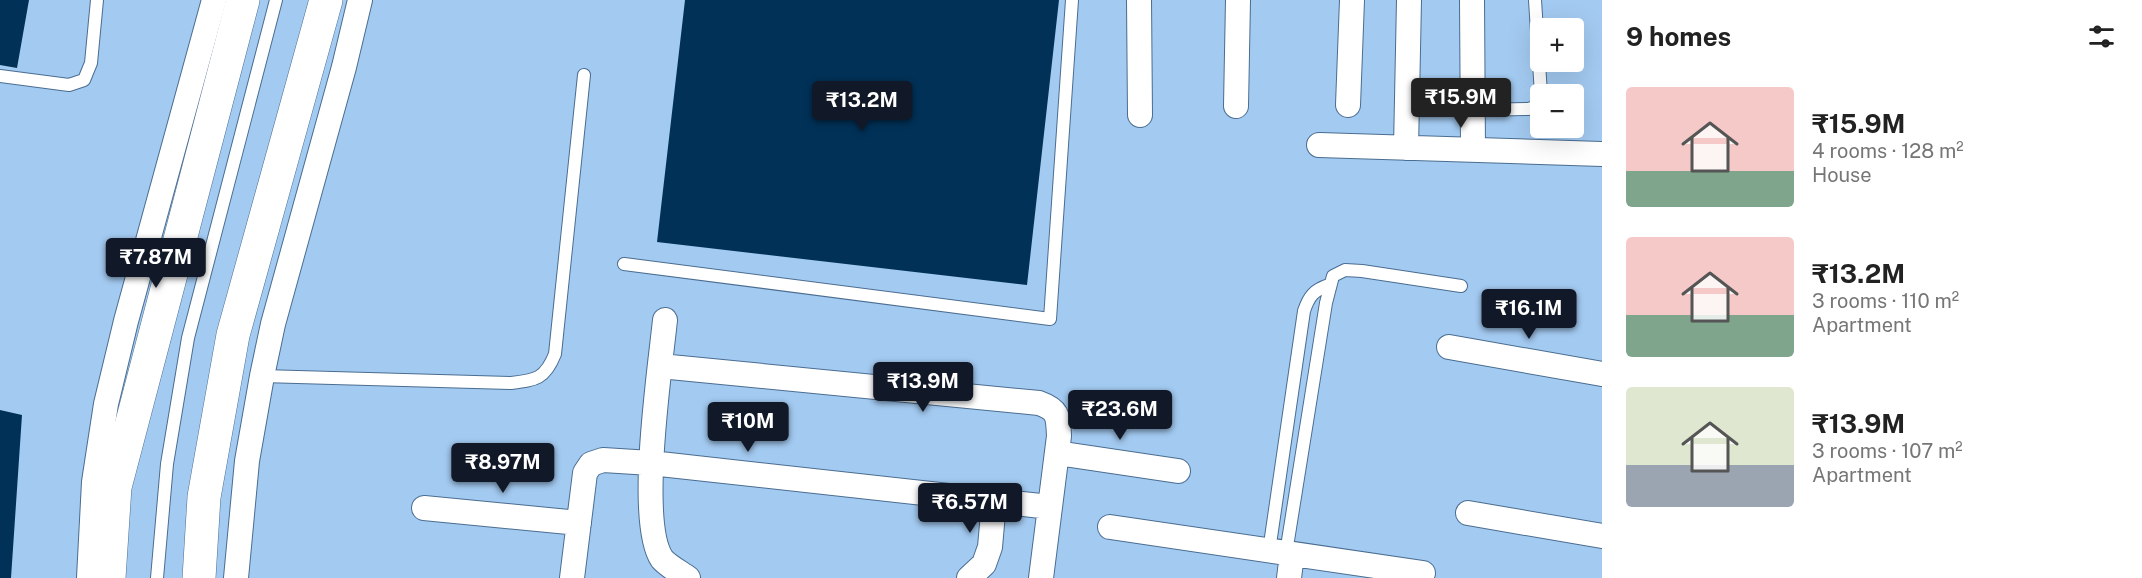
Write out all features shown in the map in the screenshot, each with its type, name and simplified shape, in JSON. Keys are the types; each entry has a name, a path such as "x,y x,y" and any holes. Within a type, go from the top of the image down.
{"main road":[{"path":"109,578 115,487 243,0"},
{"path":"200,578 204,497 233,335 326,0"}],"street":[{"path":"89,578 94,482 106,404 126,321 214,0"},
{"path":"236,578 247,460 273,324 344,67 360,0"},
{"path":"1139,0 1140,115"},
{"path":"1236,106 1238,0"},
{"path":"1348,105 1352,0"},
{"path":"1406,148 1409,0"},
{"path":"1472,0 1473,150"},
{"path":"1320,145 1602,154"},
{"path":"665,320 651,463 652,518 655,541 663,560 688,578"},
{"path":"1449,347 1602,374"},
{"path":"660,366 1039,403 1052,407 1058,418 1059,436 1041,578"},
{"path":"1057,453 1178,471"},
{"path":"572,578 585,474 591,464 603,460 651,463 1050,507"},
{"path":"969,578 984,564 990,547 994,502"},
{"path":"424,508 579,523"},
{"path":"1468,513 1602,536"},
{"path":"1110,527 1423,573"},
{"path":"1282,553 1289,578"}],"lane":[{"path":"0,76 69,85 84,80 91,63 97,0"},
{"path":"157,578 167,464 188,338 276,0"},
{"path":"624,264 1050,319 1072,0"},
{"path":"1536,0 1540,84"},
{"path":"262,376 511,383 534,380 549,370 555,354 584,75"},
{"path":"1473,110 1530,108"},
{"path":"1282,553 1329,285 1333,276 1345,270 1362,271 1461,286"},
{"path":"1282,553 1304,311 1308,298 1317,290 1329,285"}],"building":[{"path":"0,0 29,0 17,68 0,65"},
{"path":"685,0 1059,0 1027,285 657,242"},
{"path":"0,410 22,415 11,578 0,578"}]}
